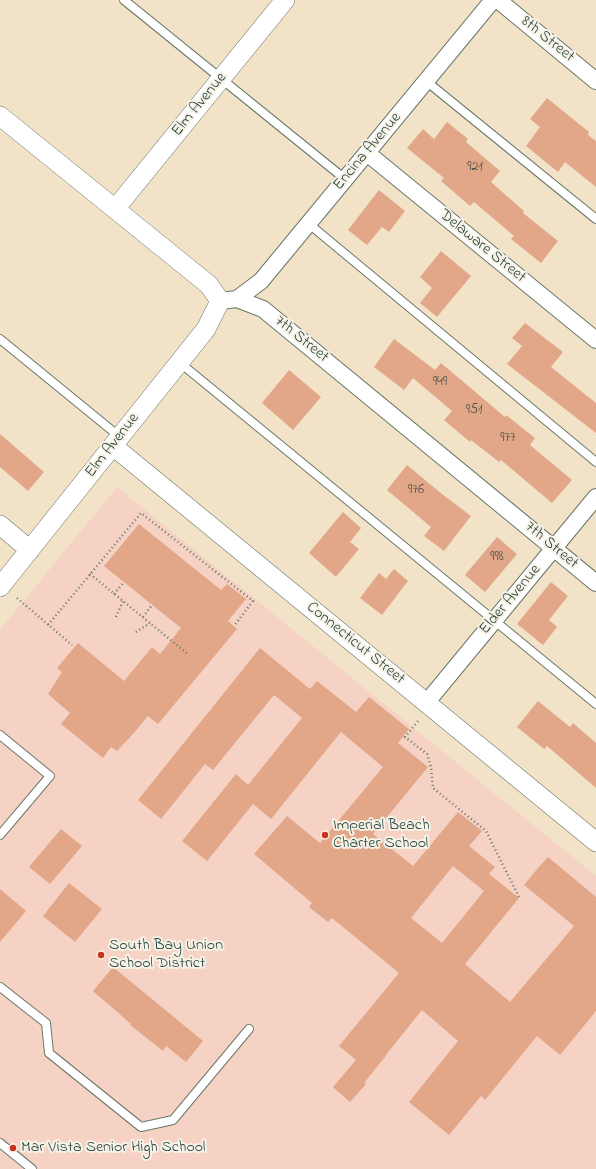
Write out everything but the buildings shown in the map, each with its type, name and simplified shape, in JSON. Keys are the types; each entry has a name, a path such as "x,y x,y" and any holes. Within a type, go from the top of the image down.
{"street":[{"name":"Elm Avenue","path":"115,209 285,0"},
{"name":"Encina Avenue","path":"228,300 261,281 493,0"},
{"name":"8th Street","path":"498,0 596,80"},
{"path":"0,116 228,300"},
{"name":"Delaware Street","path":"367,153 596,340"},
{"name":"Elm Avenue","path":"0,587 206,330 228,300"},
{"name":"7th Street","path":"228,300 263,308 596,583"},
{"name":"Connecticut Street","path":"116,442 596,842"},
{"name":"Elder Avenue","path":"427,702 596,498"},
{"path":"0,526 30,550"}],"lane":[{"path":"124,0 345,179"},
{"path":"426,81 596,219"},
{"path":"308,224 596,462"},
{"path":"0,339 116,442"},
{"path":"179,362 596,704"},
{"path":"0,735 50,776 0,835"},
{"path":"0,987 46,1023 49,1053 141,1127 173,1120 249,1029"},
{"path":"0,1143 32,1169"}],"path":[{"path":"48,625 141,513 253,601 234,626"},
{"path":"90,574 189,655"},
{"path":"114,594 124,582"},
{"path":"17,598 72,645"},
{"path":"116,617 123,601"},
{"path":"142,617 152,605"},
{"path":"136,632 150,623"},
{"path":"419,720 405,737 427,754 431,767 433,788 486,831 519,897"}],"shaded area":[{"name":"Imperial Beach Charter School","path":"117,487 596,876 596,1169 0,1169 0,630"}],"place":[{"name":"Imperial Beach Charter School","path":"325,835"},
{"name":"South Bay Union School District","path":"101,955"},
{"name":"Mar Vista Senior High School","path":"13,1148"}]}
